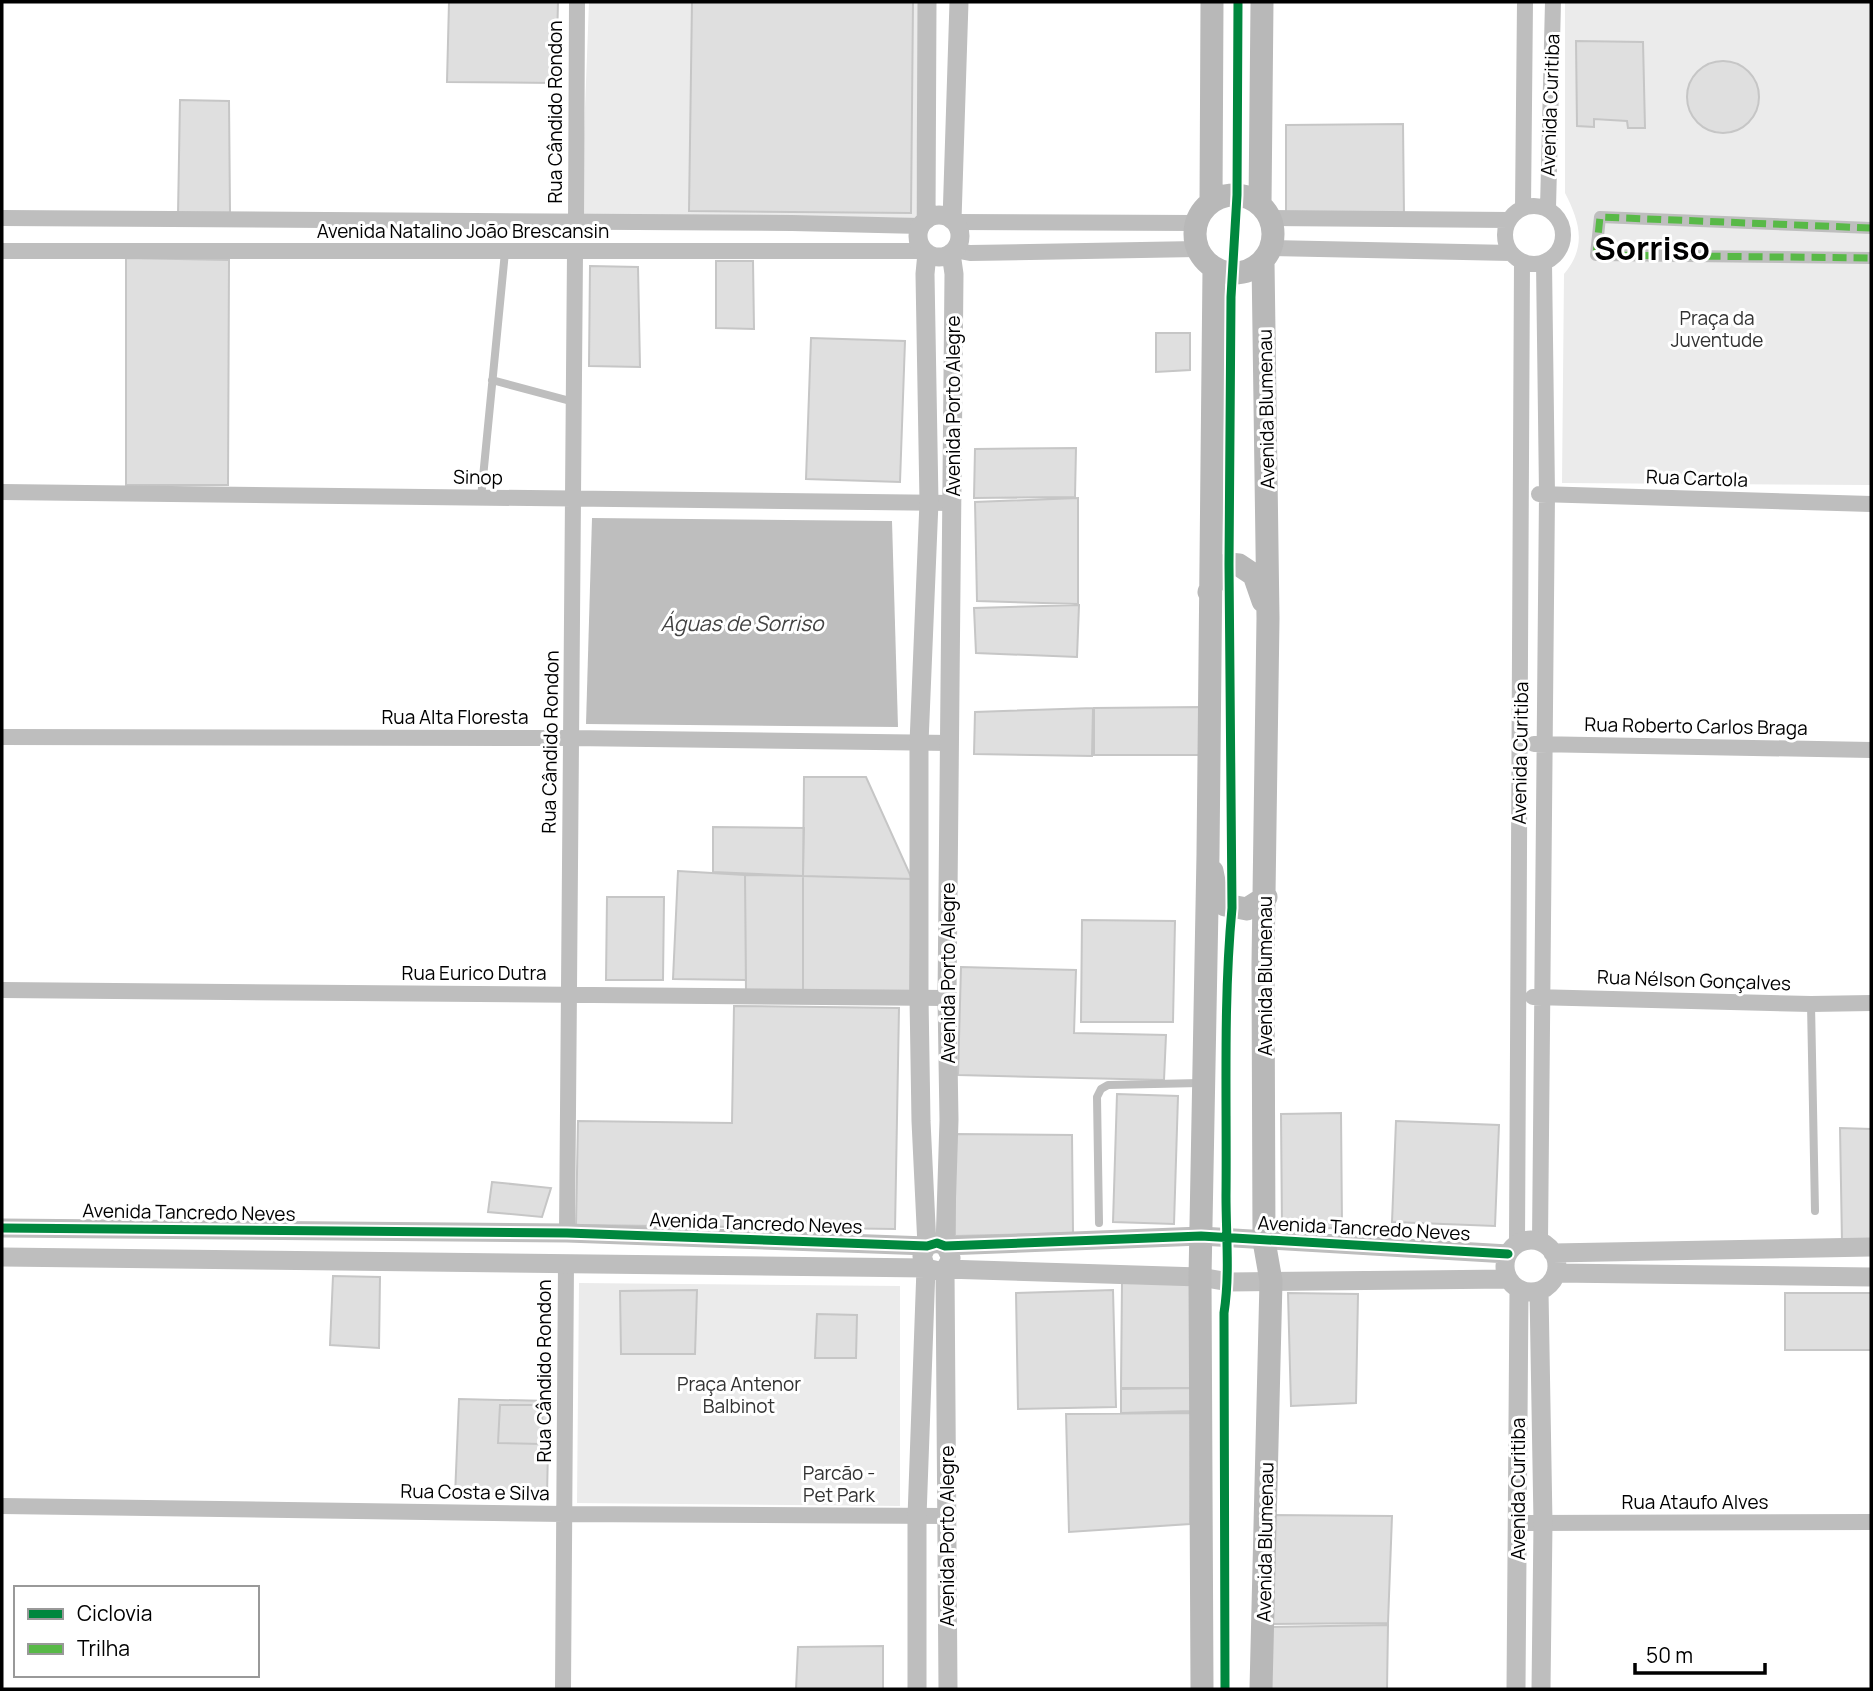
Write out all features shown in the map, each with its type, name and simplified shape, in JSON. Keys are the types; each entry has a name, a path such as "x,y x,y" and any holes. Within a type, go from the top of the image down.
{"main road":[{"path":"1211,202 1212,2"},
{"path":"1262,2 1265,211 1274,238 1267,255 1253,269 1227,273 1214,269 1204,260 1197,249 1196,223 1211,202 1237,195 1248,197 1265,211"},
{"name":"Avenida Blumenau","path":"1261,1689 1270,1281 1264,1241 1263,964 1268,618 1267,255"},
{"path":"1202,1689 1200,1277 1208,854 1214,269"},
{"path":"1209,592 1220,569 1229,564 1239,565 1254,575 1268,618"},
{"path":"1208,854 1215,886 1225,905 1247,909 1266,897"}],"street":[{"name":"Rua Cândido Rondon","path":"576,222 577,2"},
{"path":"927,2 923,223 919,242 926,252 939,257 953,251 958,245 959,232 953,221 959,2"},
{"name":"Avenida Curitiba","path":"1523,207 1525,2"},
{"name":"Avenida Curitiba","path":"1548,208 1553,2"},
{"path":"1267,255 1516,258 1530,264 1544,262 1558,252 1563,233 1556,215 1548,208 1538,205 1523,207 1509,220 1504,232 1505,241 1516,258"},
{"path":"1265,211 1509,220"},
{"path":"923,223 937,216 953,221 1196,223"},
{"path":"1871,229 1600,217 1596,255 1871,258"},
{"name":"Avenida Natalino João Brescansin","path":"2,218 923,223"},
{"path":"505,252 506,221"},
{"path":"953,251 970,253 1197,249"},
{"name":"Avenida Natalino João Brescansin","path":"2,251 926,252"},
{"name":"Avenida Porto Alegre","path":"936,1246 949,1120 953,1038 950,743 953,251"},
{"name":"Rua Cândido Rondon","path":"567,1233 575,252"},
{"name":"Avenida Porto Alegre","path":"926,252 929,502 919,743 921,1121 936,1246 951,1258 936,1268"},
{"name":"Avenida Curitiba","path":"1512,1249 1521,744 1522,494 1516,258"},
{"name":"Avenida Curitiba","path":"1544,262 1545,744 1541,997 1546,1247"},
{"name":"Sinop","path":"2,492 953,503"},
{"name":"Rua Cartola","path":"1522,494 1871,504"},
{"name":"Rua Alta Floresta","path":"2,737 571,738 950,743"},
{"name":"Rua Roberto Carlos Braga","path":"1521,744 1871,750"},
{"name":"Rua Eurico Dutra","path":"2,990 953,998"},
{"name":"Rua Nélson Gonçalves","path":"1516,997 1871,1003"},
{"path":"921,1121 949,1120"},
{"name":"Avenida Tancredo Neves","path":"2,1228 567,1233 936,1246 1201,1236 1264,1241 1512,1249"},
{"path":"1546,1247 1557,1266 1552,1281 1522,1287 1505,1262 1512,1249 1528,1240 1546,1247 1871,1247"},
{"name":"Avenida Tancredo Neves","path":"2,1257 936,1268 1200,1277 1228,1282 1522,1287"},
{"name":"Rua Cândido Rondon","path":"562,1689 566,1263"},
{"name":"Avenida Porto Alegre","path":"936,1268 947,1516 948,1689"},
{"name":"Avenida Porto Alegre","path":"917,1689 917,1517 936,1268"},
{"path":"1556,1273 1871,1277"},
{"name":"Avenida Curitiba","path":"1522,1287 1543,1523 1541,1689"},
{"name":"Avenida Curitiba","path":"1516,1689 1522,1287"},
{"name":"Rua Costa e Silva","path":"2,1506 947,1516"},
{"name":"Rua Ataufo Alves","path":"1519,1523 1871,1522"}],"lane":[{"path":"481,498 505,252"},
{"path":"492,380 574,402"},
{"path":"1811,1004 1815,1211"},
{"path":"1099,1223 1097,1097 1101,1089 1108,1085 1203,1083"}],"green space":[{"path":"589,2 919,2 916,218 581,215"},
{"name":"Praça da Juventude","path":"1565,2 1871,2 1871,485 1562,483 1564,274 1576,254 1579,234 1565,193"},
{"name":"Praça Antenor Balbinot","path":"579,1283 900,1286 900,1506 577,1503"}],"water":[{"name":"Águas de Sorriso","path":"592,518 892,521 898,727 586,724"}],"building":[{"path":"449,2 558,2 556,83 447,82"},
{"path":"692,2 913,2 911,213 689,211"},
{"path":"1576,41 1643,42 1645,128 1628,128 1627,121 1594,119 1594,127 1577,126"},
{"path":"1716,61 1730,61 1749,71 1759,90 1759,104 1749,123 1730,133 1716,133 1697,123 1687,104 1687,90 1697,71"},
{"path":"180,100 229,101 230,213 178,215"},
{"path":"1403,124 1404,216 1286,214 1286,125"},
{"path":"126,258 229,260 228,485 126,485"},
{"path":"716,261 753,261 754,329 716,328"},
{"path":"590,266 638,267 640,367 589,366"},
{"path":"1156,333 1190,333 1190,370 1156,372"},
{"path":"811,338 905,341 900,482 806,479"},
{"path":"1076,448 1075,497 974,498 975,449"},
{"path":"1078,498 1078,604 977,601 975,502"},
{"path":"1079,605 1077,657 976,653 974,608"},
{"path":"1201,707 1201,755 1094,755 1094,708"},
{"path":"1093,708 1092,756 974,754 975,712"},
{"path":"804,777 866,777 912,879 803,876"},
{"path":"713,827 804,828 803,876 713,872"},
{"path":"678,871 745,875 746,980 673,979"},
{"path":"745,875 803,876 803,992 746,993"},
{"path":"803,876 912,879 910,993 803,992"},
{"path":"607,897 664,897 663,980 606,980"},
{"path":"1082,920 1175,921 1173,1022 1081,1022"},
{"path":"961,967 1076,970 1074,1033 1166,1035 1164,1080 958,1075"},
{"path":"734,1006 899,1008 895,1229 576,1225 578,1121 732,1123"},
{"path":"1117,1094 1178,1096 1174,1224 1113,1222"},
{"path":"1341,1113 1342,1228 1282,1229 1281,1114"},
{"path":"1396,1121 1499,1125 1495,1226 1392,1222"},
{"path":"1840,1128 1871,1129 1871,1242 1842,1242"},
{"path":"955,1134 1072,1135 1073,1233 955,1236"},
{"path":"492,1182 551,1188 542,1217 488,1212"},
{"path":"333,1276 380,1277 379,1348 330,1345"},
{"path":"1122,1283 1195,1283 1192,1388 1121,1388"},
{"path":"697,1290 695,1354 621,1354 620,1291"},
{"path":"1113,1290 1116,1407 1018,1409 1016,1293"},
{"path":"1288,1293 1358,1294 1356,1403 1291,1406"},
{"path":"1785,1293 1871,1293 1871,1350 1785,1350"},
{"path":"817,1314 857,1315 856,1358 815,1358"},
{"path":"1192,1388 1191,1411 1121,1413 1121,1389"},
{"path":"459,1399 549,1401 547,1496 455,1496"},
{"path":"500,1405 543,1405 541,1444 498,1443"},
{"path":"1191,1413 1190,1524 1069,1532 1066,1414"},
{"path":"1271,1515 1392,1516 1388,1623 1270,1624"},
{"path":"1388,1625 1387,1689 1268,1689 1269,1627"},
{"path":"883,1646 883,1689 796,1689 798,1647"}],"marked path":[{"path":"1871,228 1600,217 1596,255 1871,258"}],"cycle path":[{"path":"1225,1689 1226,1052 1232,908 1229,564 1231,297 1237,195 1238,2"},
{"path":"2,1228 567,1233 927,1246 937,1243 945,1246 1201,1236 1508,1254"}],"district":[{"name":"Sorriso","path":"1652,247"}],"park label":[{"name":"Parcão - Pet Park","path":"839,1484"}]}
